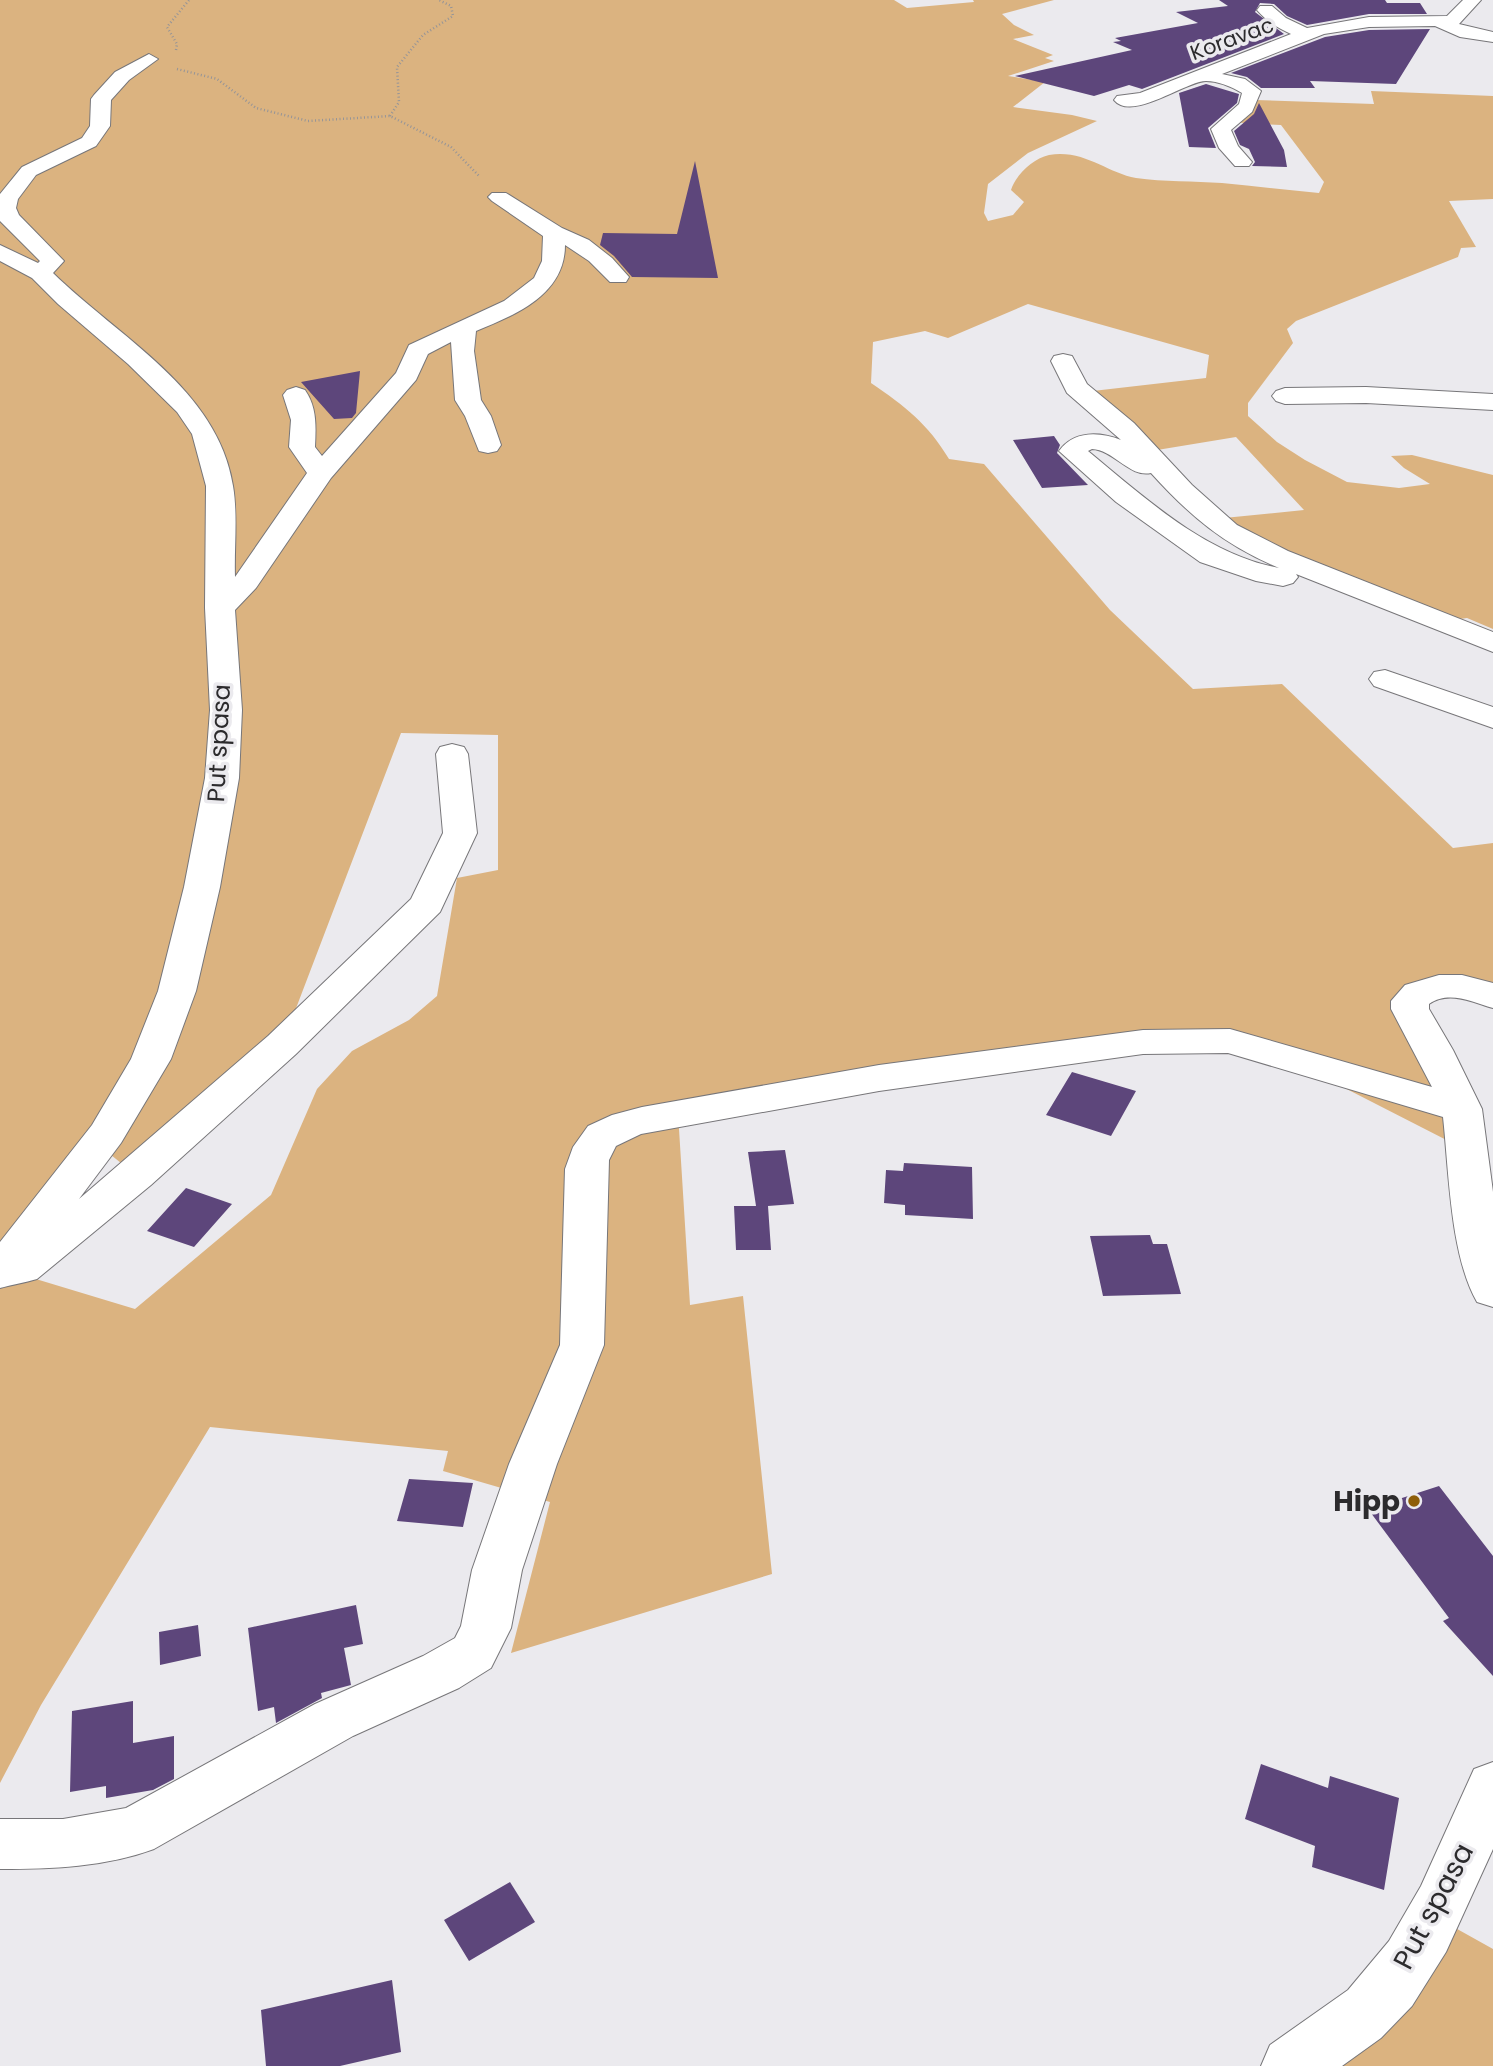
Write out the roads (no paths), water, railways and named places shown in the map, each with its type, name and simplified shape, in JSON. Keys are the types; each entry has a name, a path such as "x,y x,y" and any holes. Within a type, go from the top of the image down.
{"street":[{"path":"1441,23 1452,21 1474,0"},
{"path":"1266,10 1280,22 1305,34"},
{"name":"Koravac","path":"1124,100 1143,98 1320,29 1369,22 1441,23 1466,33 1493,37"},
{"path":"40,273 52,265 53,261 9,218 5,208 8,198 29,170 89,142 100,126 101,99 122,76 155,59"},
{"path":"1200,74 1238,83 1252,91 1251,101 1222,130 1229,148 1242,162"},
{"path":"499,197 554,233 583,245 599,256 618,277"},
{"path":"220,608 246,582 321,473 407,375 418,350 505,310 534,290 552,265 554,233"},
{"name":"Put spasa","path":"0,253 40,273 66,299 137,359 186,407 205,434 220,486 220,608 226,710 222,778 202,887 177,991 151,1059 107,1133 0,1273"},
{"path":"464,327 462,351 468,400 478,416 488,445"},
{"path":"1062,361 1076,388 1125,428 1182,491"},
{"path":"296,395 304,420 302,447 321,473"},
{"path":"1284,397 1366,395 1493,402"},
{"path":"1341,583 1256,572 1210,556 1126,496 1072,451 1086,443 1104,442 1115,445 1182,491 1227,530 1279,557 1493,643"},
{"path":"1385,679 1493,718"},
{"path":"0,1283 40,1254 136,1175 323,1008 427,904 460,833 452,754"},
{"path":"1493,996 1478,989 1455,986 1428,990 1410,1002 1410,1009 1434,1050 1462,1109 1476,1232 1493,1291"},
{"path":"0,1844 63,1844 135,1831 334,1720 441,1672 473,1653 486,1628 497,1570 533,1464 582,1345 586,1169 591,1150 602,1137 611,1132 678,1113 810,1088 1116,1045 1190,1041 1230,1041 1462,1109"},
{"name":"Put spasa","path":"1291,2066 1369,2010 1412,1958 1441,1904 1493,1786"}],"place":[{"name":"Hipp","path":"1414,1501"}]}
